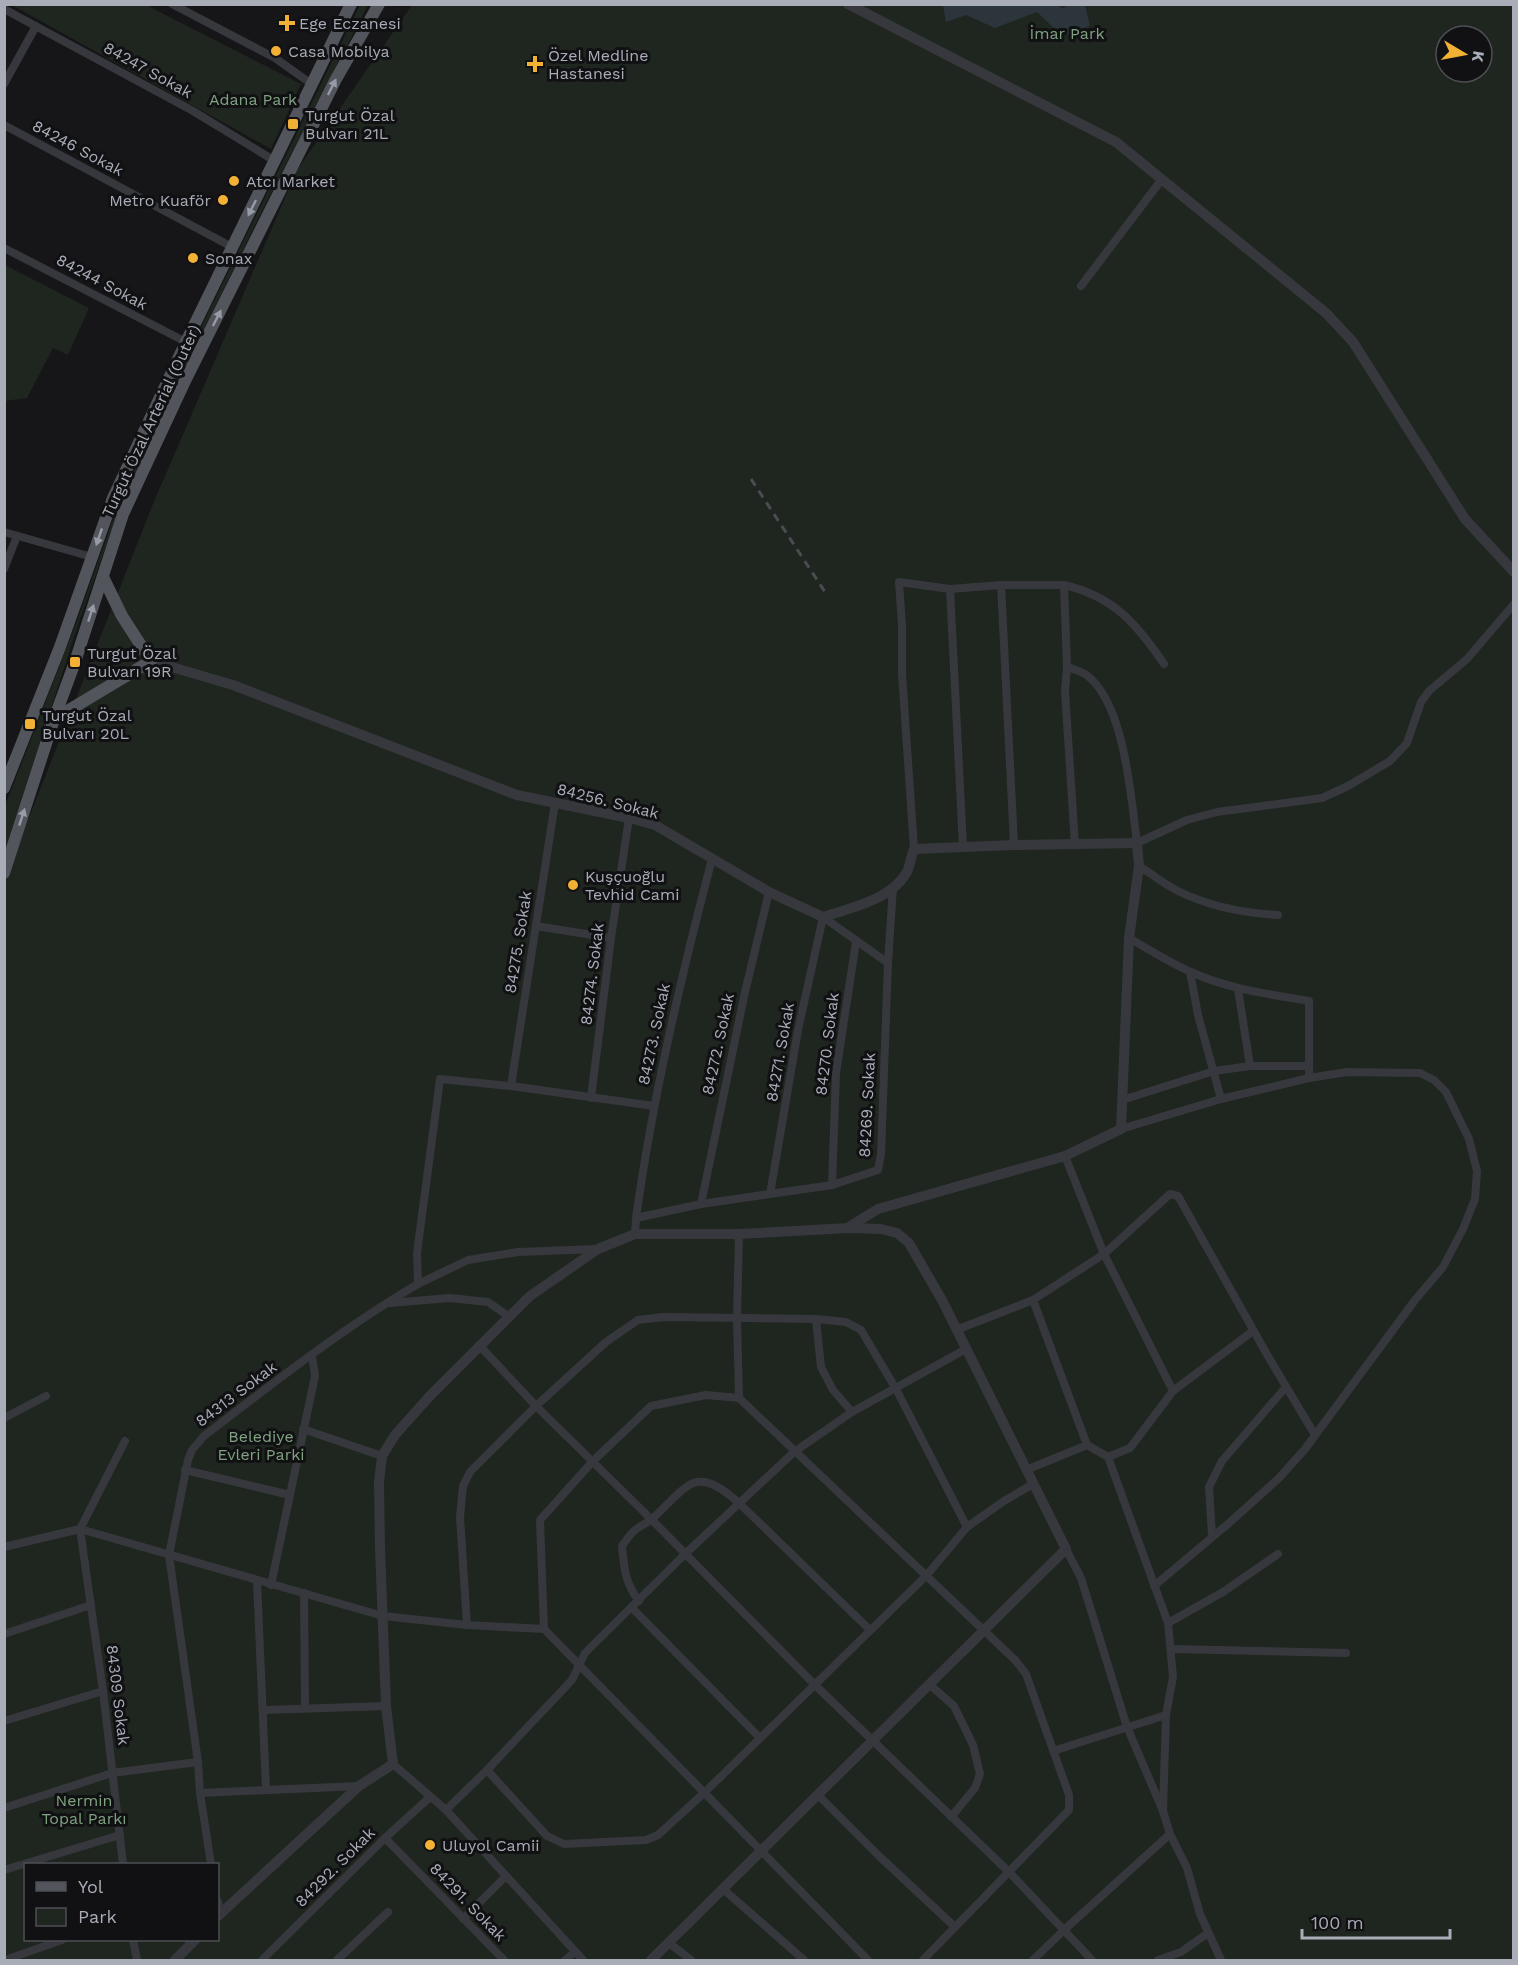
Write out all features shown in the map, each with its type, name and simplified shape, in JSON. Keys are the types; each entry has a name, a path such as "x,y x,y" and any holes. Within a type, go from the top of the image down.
{"main road":[{"name":"Turgut Özal Arterial (Outer)","path":"4,788 56,658 113,498 186,342 351,4"},
{"name":"Turgut Özal Arterial (Outer)","path":"4,873 123,514 185,381 336,79 379,4"},
{"path":"54,719 151,661 122,616 103,577"}],"street":[{"path":"172,4 275,58 313,85"},
{"path":"849,4 1116,142 1326,313 1353,342 1465,519 1514,572"},
{"name":"84247 Sokak","path":"4,9 193,111 275,161"},
{"path":"4,84 36,26"},
{"name":"84246 Sokak","path":"4,125 232,247"},
{"path":"1081,286 1161,179"},
{"name":"84244 Sokak","path":"4,248 186,342"},
{"path":"4,532 92,557"},
{"path":"4,570 17,536"},
{"path":"823,917 860,904 893,887 907,872 914,849 902,674 899,582 950,589 1001,585 1064,585 1084,590 1112,605 1142,632 1164,664"},
{"path":"1001,585 1014,845"},
{"path":"1064,585 1067,667 1065,691 1075,845"},
{"path":"950,589 963,847"},
{"path":"914,849 1137,843 1187,820 1217,812 1322,798 1348,786 1390,761 1407,743 1420,702 1429,690 1467,659 1514,604"},
{"name":"84256. Sokak","path":"151,661 233,685 518,795 655,825 769,892 823,917"},
{"path":"1067,667 1084,674 1101,691 1116,721 1130,784 1137,843 1139,866 1129,938 1121,1129"},
{"name":"84275. Sokak","path":"511,1086 555,803"},
{"name":"84274. Sokak","path":"591,1098 629,818"},
{"name":"84273. Sokak","path":"636,1218 654,1106 682,972 712,859"},
{"path":"1139,866 1178,891 1220,907 1250,913 1278,915"},
{"name":"84269. Sokak","path":"636,1218 701,1204 832,1185 878,1170 881,1154 893,887"},
{"name":"84272. Sokak","path":"701,1204 745,992 769,892"},
{"path":"823,917 888,963"},
{"name":"84271. Sokak","path":"770,1194 798,1030 823,917"},
{"path":"536,926 611,938"},
{"path":"1129,938 1190,972 1238,989 1308,1001 1309,1078"},
{"name":"84270. Sokak","path":"832,1185 836,1073 856,942"},
{"path":"1190,972 1198,1015 1221,1099"},
{"path":"1238,989 1250,1066"},
{"path":"1122,1100 1214,1071 1250,1066 1309,1066"},
{"path":"849,1228 878,1209 1065,1156 1121,1129 1221,1099 1309,1078 1347,1072 1408,1072 1429,1076 1441,1086 1469,1139 1477,1171 1475,1199 1443,1268 1415,1300 1316,1435 1280,1478 1154,1586"},
{"path":"418,1284 417,1253 440,1079 511,1086 654,1106"},
{"path":"1065,1156 1104,1254 1173,1391"},
{"path":"956,1330 1033,1300 1104,1254 1170,1194 1178,1196 1253,1331 1316,1435"},
{"path":"635,1234 636,1218"},
{"path":"583,1960 446,1810 393,1764 386,1706 379,1482 382,1456 394,1435 508,1316 530,1296 598,1249 635,1234 739,1234 849,1228 880,1229 897,1233 909,1243 943,1302 1081,1578 1127,1726 1163,1811 1170,1834 1187,1868 1200,1914 1221,1960"},
{"path":"739,1234 737,1319 740,1398"},
{"name":"84313 Sokak","path":"212,1863 200,1793 198,1762 169,1555 192,1450 204,1436 312,1356 418,1284 468,1260 518,1252 598,1249"},
{"path":"387,1303 450,1298 488,1302 508,1316"},
{"path":"1033,1300 1087,1445 1108,1457 1168,1623 1173,1677 1166,1715 1163,1811"},
{"path":"467,1625 460,1517 463,1486 470,1472 536,1406 606,1342 638,1320 663,1317 816,1319 846,1322 861,1330 896,1389 967,1527"},
{"path":"816,1319 821,1367 833,1390 852,1412"},
{"path":"1108,1457 1130,1448 1173,1391 1253,1331"},
{"path":"479,1345 536,1406 814,1684 1009,1872 1092,1960"},
{"path":"446,1810 572,1680 585,1653 685,1554 794,1452 852,1412 966,1349"},
{"path":"272,1585 315,1376 312,1356"},
{"path":"1212,1536 1209,1487 1222,1461 1286,1387"},
{"path":"544,1629 540,1520 593,1461 651,1406 706,1395 740,1398 794,1452 986,1631 1026,1674 1069,1795 1069,1810 923,1960"},
{"path":"4,1418 46,1396"},
{"path":"303,1429 382,1456"},
{"path":"81,1529 125,1441"},
{"path":"1026,1470 1087,1445"},
{"path":"186,1470 290,1495"},
{"path":"760,1738 635,1605 624,1574 622,1546 634,1531 652,1520 673,1497 692,1482 710,1482 722,1487 870,1630"},
{"path":"487,1770 548,1836 564,1844 652,1838 663,1831 704,1793 926,1576 967,1527 1033,1484"},
{"path":"4,1547 81,1529 383,1616 467,1625 544,1629 868,1960"},
{"name":"84309 Sokak","path":"81,1529 123,1863"},
{"path":"651,1960 986,1631 1066,1549"},
{"path":"1168,1623 1223,1592 1278,1554"},
{"path":"257,1581 266,1789"},
{"path":"304,1593 305,1708"},
{"path":"4,1634 91,1605"},
{"path":"1171,1650 1346,1653"},
{"path":"930,1685 954,1706 973,1745 980,1774 975,1788 951,1817"},
{"path":"4,1721 103,1691"},
{"path":"264,1710 386,1706"},
{"path":"1053,1751 1166,1715"},
{"path":"4,1808 112,1773 198,1762"},
{"path":"219,1914 359,1786 393,1764"},
{"path":"200,1793 359,1786"},
{"path":"818,1795 955,1927"},
{"name":"84292. Sokak","path":"262,1960 430,1797"},
{"path":"1033,1960 1170,1834"},
{"path":"27,1863 120,1835"},
{"name":"84291. Sokak","path":"386,1838 504,1960"},
{"path":"4,1870 24,1864"},
{"path":"463,1919 506,1876"},
{"path":"723,1889 804,1960"},
{"path":"337,1960 388,1912"},
{"path":"1158,1960 1181,1952 1208,1934"},
{"path":"5,1960 59,1941"},
{"path":"133,1941 137,1960"},
{"path":"175,1960 194,1941"},
{"path":"669,1942 691,1960"},
{"path":"565,1960 575,1952"}],"green space":[{"name":"Adana Park","path":"12,5 146,5 301,84 271,149"},
{"path":"360,5 368,5 264,207 122,501 79,622 5,850 5,806 77,621 120,500 204,321"},
{"path":"412,5 1513,5 1513,1960 5,1960 5,878 153,504 297,170"},
{"path":"5,265 89,308 68,355 53,348 27,398 5,401"}],"shaded area":[{"path":"943,5 1058,5 1062,8 1066,5 1085,5 1090,26 1062,36 1037,12 995,28 966,15 946,22"}],"railway":[{"path":"751,479 827,595"}],"place":[{"name":"Ege Eczanesi","path":"287,23"},
{"name":"Casa Mobilya","path":"276,51"},
{"name":"Özel Medline Hastanesi","path":"535,64"},
{"name":"Turgut Özal Bulvarı 21L","path":"293,124"},
{"name":"Atcı Market","path":"234,181"},
{"name":"Metro Kuaför","path":"223,200"},
{"name":"Sonax","path":"193,258"},
{"name":"Turgut Özal Bulvarı 19R","path":"75,662"},
{"name":"Turgut Özal Bulvarı 20L","path":"30,724"},
{"name":"Kuşçuoğlu Tevhid Cami","path":"573,885"},
{"name":"Uluyol Camii","path":"430,1845"}],"park label":[{"name":"İmar Park","path":"1067,33"},
{"name":"Belediye Evleri Parki","path":"261,1445"},
{"name":"Nermin Topal Parkı","path":"84,1809"}]}
